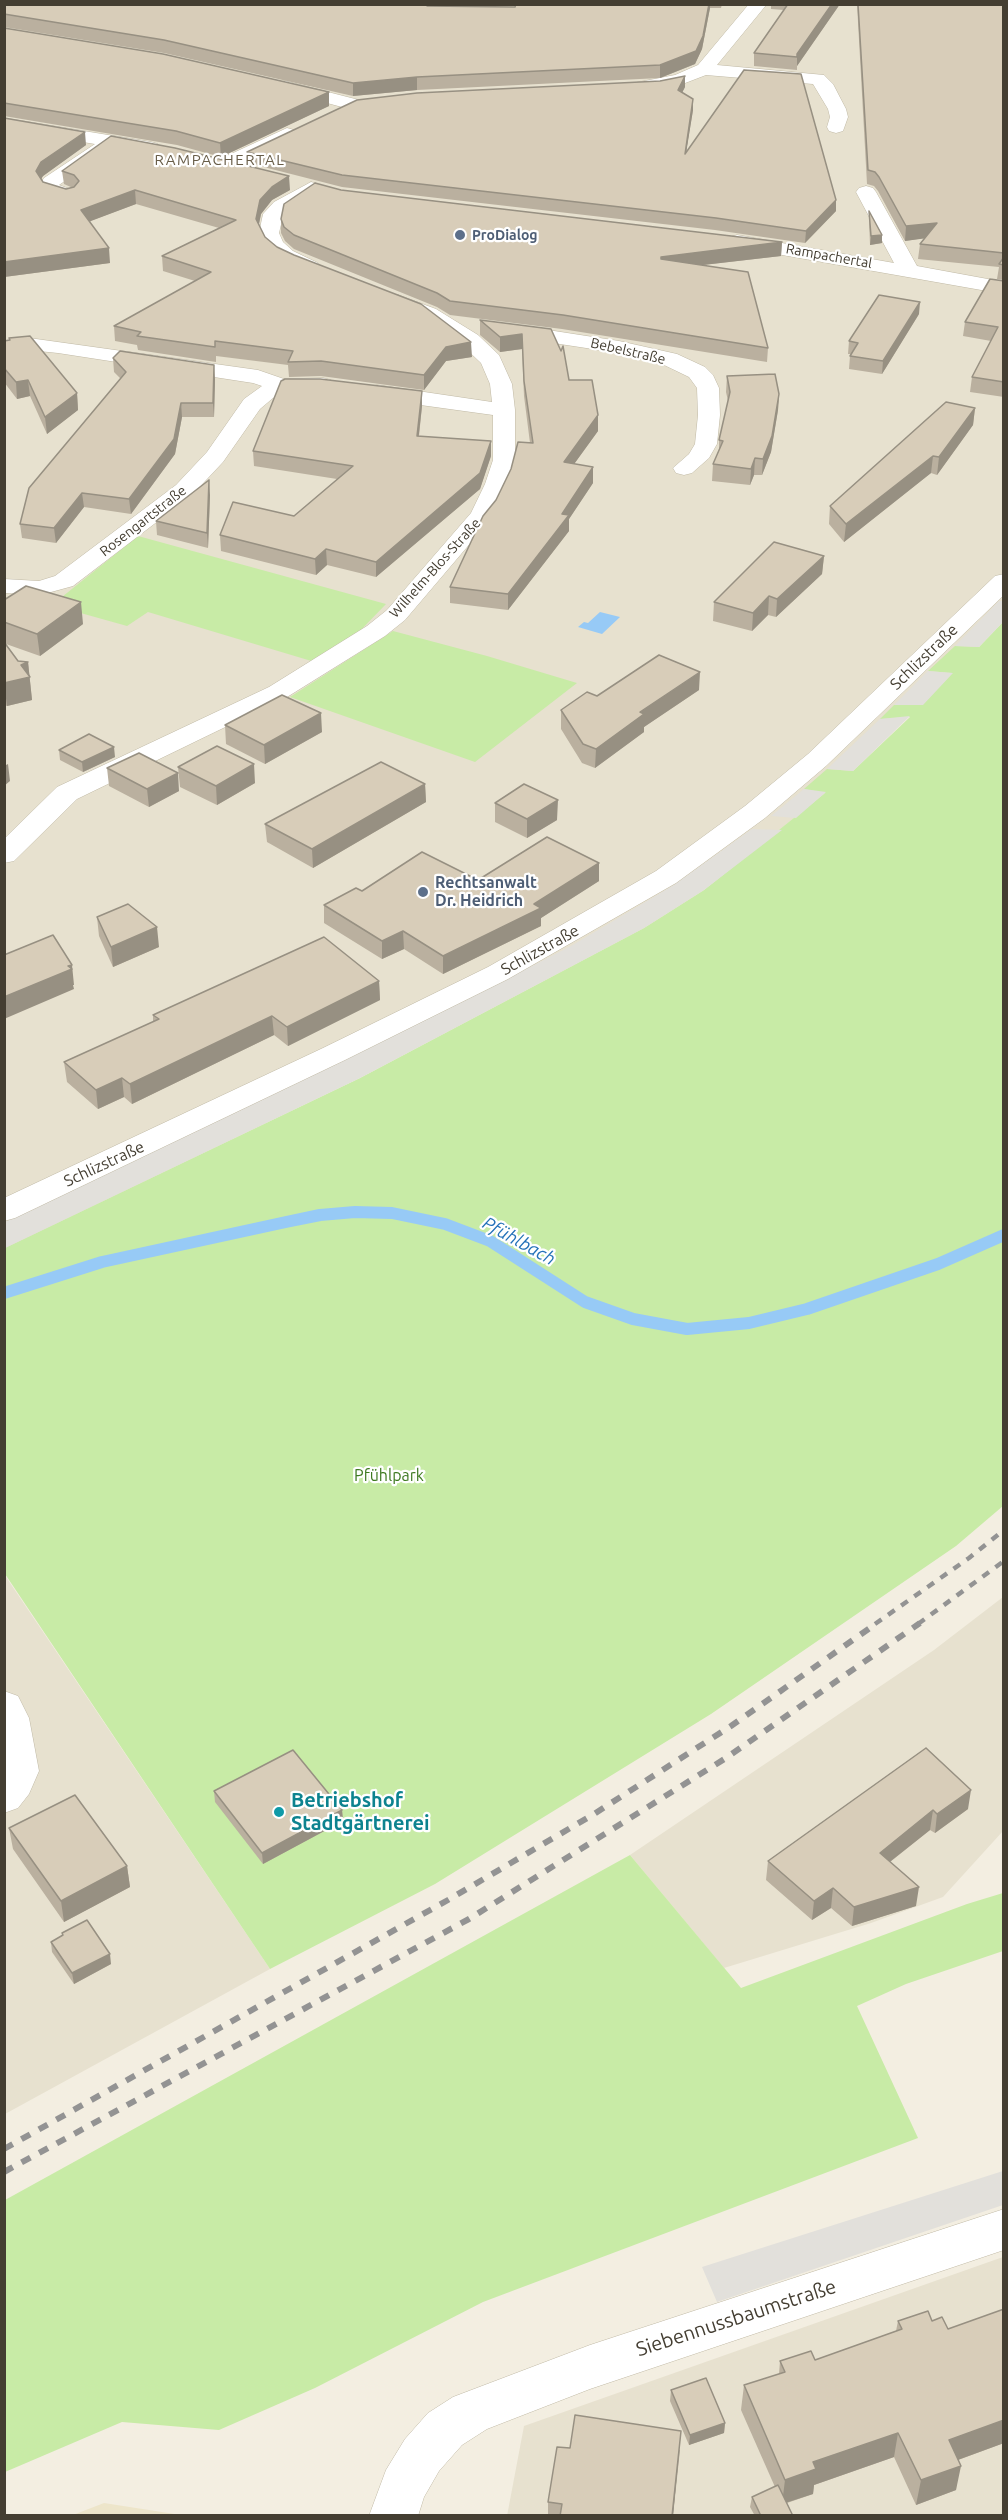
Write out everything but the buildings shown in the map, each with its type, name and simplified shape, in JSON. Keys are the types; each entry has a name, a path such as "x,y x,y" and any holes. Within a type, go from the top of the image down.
{"street":[{"path":"704,69 759,4"},
{"path":"625,88 670,82 704,69 818,79 824,84 837,109 839,117 836,127"},
{"path":"272,83 353,104"},
{"path":"325,116 353,104 375,101"},
{"path":"4,123 165,151"},
{"path":"225,164 306,125"},
{"path":"68,195 52,190 49,186 51,182 109,141"},
{"path":"205,159 251,172"},
{"path":"280,180 332,192"},
{"path":"311,188 281,206 273,214 269,233 274,245 286,255 334,275"},
{"name":"Rampachertal","path":"866,192 909,271"},
{"name":"Rampachertal","path":"715,238 1004,288"},
{"name":"Wilhelm-Blos-Straße","path":"4,855 67,793 301,679 376,631 396,615 443,564 482,515 497,484 504,460 504,410 501,384 491,360 471,340 448,323 376,292"},
{"name":"Bebelstraße","path":"448,323 562,337 619,347 669,359 697,372 705,380 708,388 709,415 706,444 698,458 684,468"},
{"name":"Rosengartstraße","path":"14,347 29,344 82,350 258,377 281,386"},
{"name":"Rosengartstraße","path":"4,586 40,588 64,581 184,490 215,457 252,404 265,393 281,386 321,385 504,410"},
{"name":"Schlizstraße","path":"4,1211 498,973 666,878 755,812 817,760 1004,581"},
{"path":"4,1706 10,1719 20,1761 15,1783 4,1797"},
{"name":"Siebennussbaumstraße","path":"393,2516 403,2487 422,2455 445,2429 470,2413 590,2367 1004,2229"}],"shaded area":[{"path":"361,4 430,9 491,4 1003,5 1003,622 853,771 704,890 644,928 365,1075 5,1249 5,5"},
{"path":"999,601 1003,601 1003,622 979,647 955,646"},
{"path":"928,671 953,673 923,705 894,705"},
{"path":"910,716 853,771 827,769 880,719"},
{"path":"804,789 826,792 796,818 771,816"},
{"path":"752,829 782,830 704,890 644,928 360,1078 5,1248 5,1222 464,1001 571,946 674,885"},
{"path":"4,1574 270,1969 5,2114 4,2114"},
{"path":"1003,1597 1003,1831 943,1897 871,1923 724,1968 630,1855 934,1650"},
{"path":"1003,2171 1003,2205 717,2302 702,2267"},
{"path":"1003,2257 1003,2515 507,2516 524,2426"},
{"path":"104,2503 181,2515 73,2515"}],"green space":[{"path":"138,536 386,604 356,635 318,663 148,612 127,626 52,605"},
{"name":"Pfühlpark","path":"1003,622 1003,1506 956,1546 711,1714 435,1884 270,1969 5,1574 5,1248 360,1078 644,928 704,890 825,793 804,789 827,769 853,771 910,717 880,719 894,705 923,704 952,673 928,671 955,646 979,647"},
{"path":"393,631 577,683 475,762 290,697"},
{"path":"630,1855 741,1988 967,1904 1003,1893 1003,1951 906,1984 857,2006 918,2138 483,2302 315,2388 219,2430 122,2422 5,2472 5,2200"}],"water":[{"path":"600,612 620,617 602,634 578,627 584,622 588,623"}],"waterway":[{"name":"Pfühlbach","path":"4,1293 102,1262 286,1222 320,1215 355,1212 392,1213 445,1224 490,1241 585,1302 633,1319 687,1329 749,1323 807,1309 938,1264 1004,1235"}],"railway":[{"path":"875,1624 969,1558 1004,1530"},
{"path":"918,1624 1004,1561"},
{"path":"4,2149 448,1900 594,1814 731,1726 877,1623"},
{"path":"4,2172 469,1919 726,1758 920,1623"}],"place":[{"name":"ProDialog","path":"460,235"},
{"name":"Rechtsanwalt Dr. Heidrich","path":"423,892"},
{"name":"Betriebshof Stadtgärtnerei","path":"279,1812"}],"district":[{"name":"RAMPACHERTAL","path":"220,160"}]}
